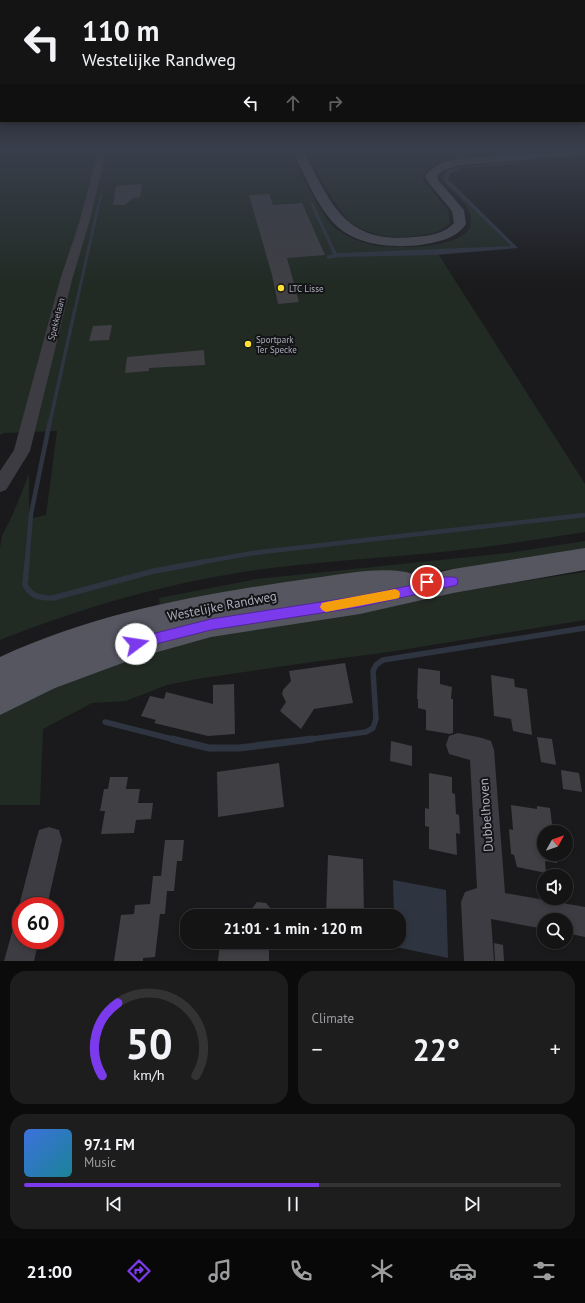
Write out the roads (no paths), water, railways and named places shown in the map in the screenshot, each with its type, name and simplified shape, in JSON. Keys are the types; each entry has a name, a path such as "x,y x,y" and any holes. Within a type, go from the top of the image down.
{"main road":[{"name":"Westelijke Randweg","path":"0,700 48,676 136,644 211,624 360,602 453,581 585,559"},
{"name":"Westelijke Randweg","path":"0,672 49,650 110,630 204,607 352,585 387,582 453,581"}],"street":[{"name":"Spekkelaan","path":"0,485 22,451 66,280 90,194"},
{"path":"323,194 338,220 354,232 366,237 391,242 414,241 438,237 456,230 460,224 458,210 444,194"},
{"name":"Dubbelhoven","path":"458,745 482,750 492,905"},
{"path":"35,897 49,840"},
{"path":"479,961 475,902 585,922"},
{"path":"19,961 22,949"}],"water":[{"path":"457,194 463,194 518,248 435,255 340,257 328,259 326,256 333,254 310,203 313,203 336,252 339,253 511,246"},
{"path":"393,880 446,890 448,958 405,949 406,909 394,909"}],"waterway":[{"path":"95,221 101,195"},
{"path":"75,310 95,220"},
{"path":"50,422 75,309"},
{"path":"27,563 31,514 50,421"},
{"path":"197,563 253,553 585,515"},
{"path":"27,562 25,585 30,592 44,598 53,598 154,571 203,562"},
{"path":"306,740 366,732 373,728 376,719 373,671 376,665 383,660 585,628"},
{"path":"105,722 173,739"},
{"path":"173,739 209,748 239,748 306,740"},
{"path":"306,740 312,739"}],"place":[{"name":"LTC Lisse","path":"281,288"},
{"name":"Sportpark Ter Specke","path":"248,344"}]}
